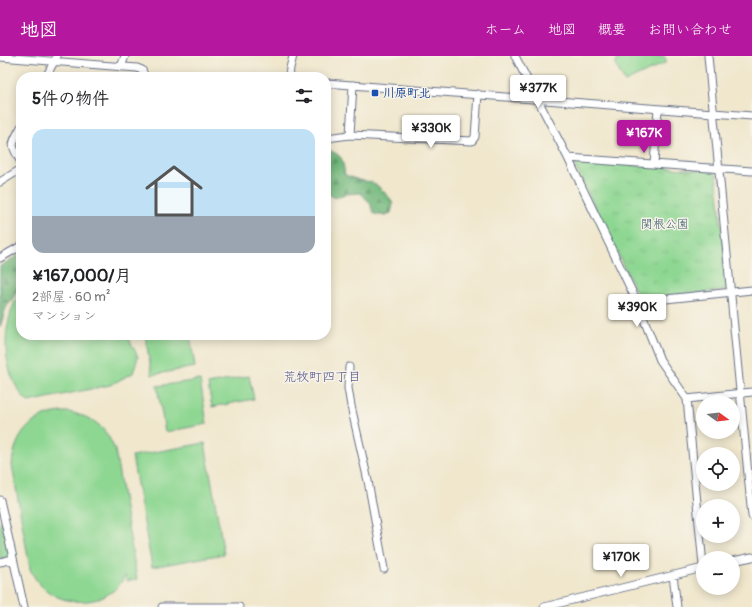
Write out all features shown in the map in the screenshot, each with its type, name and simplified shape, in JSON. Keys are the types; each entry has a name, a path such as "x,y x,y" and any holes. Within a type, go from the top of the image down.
{"street":[{"path":"122,67 125,56"},
{"path":"290,72 293,56"},
{"path":"515,56 568,158 637,302 660,360 687,398 702,551"},
{"path":"708,56 740,394 750,462 752,516"},
{"path":"0,57 56,59 140,69 143,72"},
{"path":"49,72 56,59"},
{"path":"331,83 752,116"},
{"path":"350,135 353,85"},
{"path":"331,137 350,135 472,141 475,137 478,94"},
{"path":"654,164 658,109"},
{"path":"16,138 12,147 16,154"},
{"path":"568,158 752,171"},
{"path":"0,182 16,172"},
{"path":"0,258 16,249"},
{"path":"637,302 752,290"},
{"path":"349,367 348,388 351,406 368,481 384,569"},
{"path":"687,398 752,392"},
{"path":"0,500 24,607"},
{"path":"740,560 752,557"},
{"path":"0,562 13,559"},
{"path":"544,607 564,605 696,570"},
{"path":"673,575 677,607"},
{"path":"162,607 239,607"}],"green space":[{"path":"625,56 664,56 667,62 625,82 616,66 616,61"},
{"path":"331,152 341,158 345,175 359,180 372,182 389,197 393,204 391,213 385,215 374,214 370,203 361,193 345,194 335,198 331,196"},
{"name":"関根公園","path":"578,161 713,171 716,173 728,287 724,291 642,297 637,294 575,166"},
{"path":"16,257 16,293 6,308 0,327 0,266"},
{"path":"16,299 16,340 130,340 138,357 133,373 110,385 28,402 19,391 12,377 8,363 6,348 7,333 9,318"},
{"path":"146,340 191,340 195,367 152,375"},
{"path":"249,376 254,399 212,407 208,384"},
{"path":"200,380 207,424 165,432 157,386"},
{"path":"68,412 85,417 98,424 107,435 115,450 137,579 127,581 125,575 118,587 107,595 88,601 67,600 58,597 49,592 35,578 30,569 12,465 17,443 29,426 46,415"},
{"path":"205,443 224,554 152,567 132,456"},
{"path":"0,521 3,524 9,555 0,559"}],"place":[{"name":"川原町北","path":"375,93"}],"district":[{"name":"荒牧町四丁目","path":"322,377"}]}
